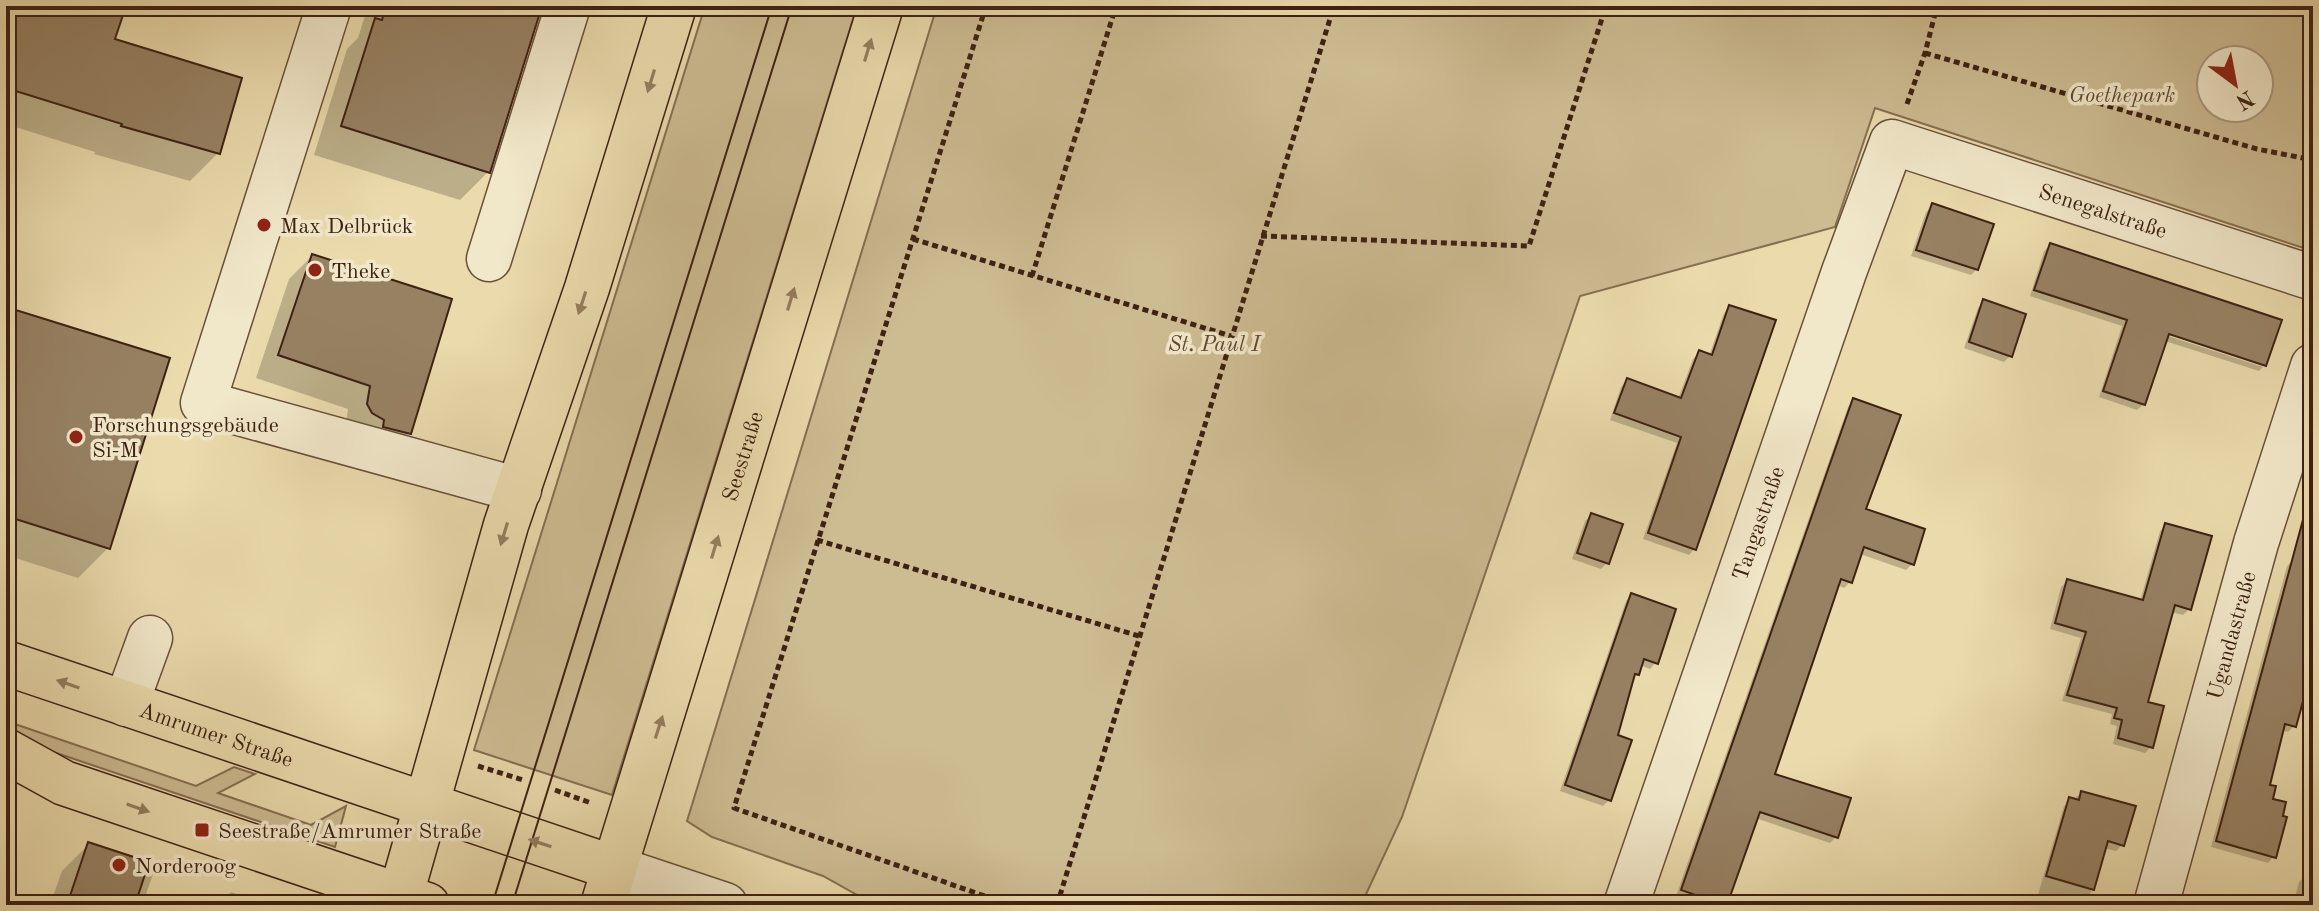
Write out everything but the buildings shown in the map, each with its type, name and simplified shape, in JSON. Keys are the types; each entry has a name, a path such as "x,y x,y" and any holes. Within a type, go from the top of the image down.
{"main road":[{"path":"6,751 64,783 408,902 426,805 506,525 587,288 674,6"},
{"name":"Seestraße","path":"608,886 881,6"},
{"name":"Amrumer Straße","path":"6,663 426,805 608,886"}],"street":[{"path":"329,6 203,403 519,490"},
{"path":"489,259 568,6"},
{"name":"Senegalstraße","path":"1899,125 2313,278"},
{"name":"Tangastraße","path":"1626,905 1839,287 1899,125"},
{"name":"Ugandastraße","path":"2156,905 2256,543 2313,366"},
{"path":"126,704 150,638"},
{"path":"608,886 725,905"}],"path":[{"path":"986,6 734,808 1010,905"},
{"path":"1032,276 1116,6"},
{"path":"1057,905 1334,6"},
{"path":"1261,236 1529,246 1606,6"},
{"path":"1899,125 1925,53 1937,6"},
{"path":"1925,53 2257,149 2313,160"},
{"path":"913,239 1231,336"},
{"path":"817,540 1139,636"},
{"path":"471,764 523,780"},
{"path":"555,790 594,804"}],"green space":[{"path":"705,6 857,6 612,795 474,750"},
{"name":"St. Paul I","path":"937,6 2313,6 2313,251 1875,108 1835,227 1580,296 1402,817 1361,905 875,905 823,876 712,837 687,821"},
{"path":"6,721 196,786 234,767 255,774 218,793 311,825 346,806 335,847 6,736"}],"tram line":[{"path":"492,905 772,6"},
{"path":"512,905 792,6"}],"place":[{"name":"Max Delbrück","path":"264,225"},
{"name":"Theke","path":"315,270"},
{"name":"Forschungsgebäude Si-M","path":"76,437"},
{"name":"Seestraße/Amrumer Straße","path":"202,830"},
{"name":"Norderoog","path":"119,865"}],"park label":[{"name":"Goethepark","path":"2122,94"}]}
